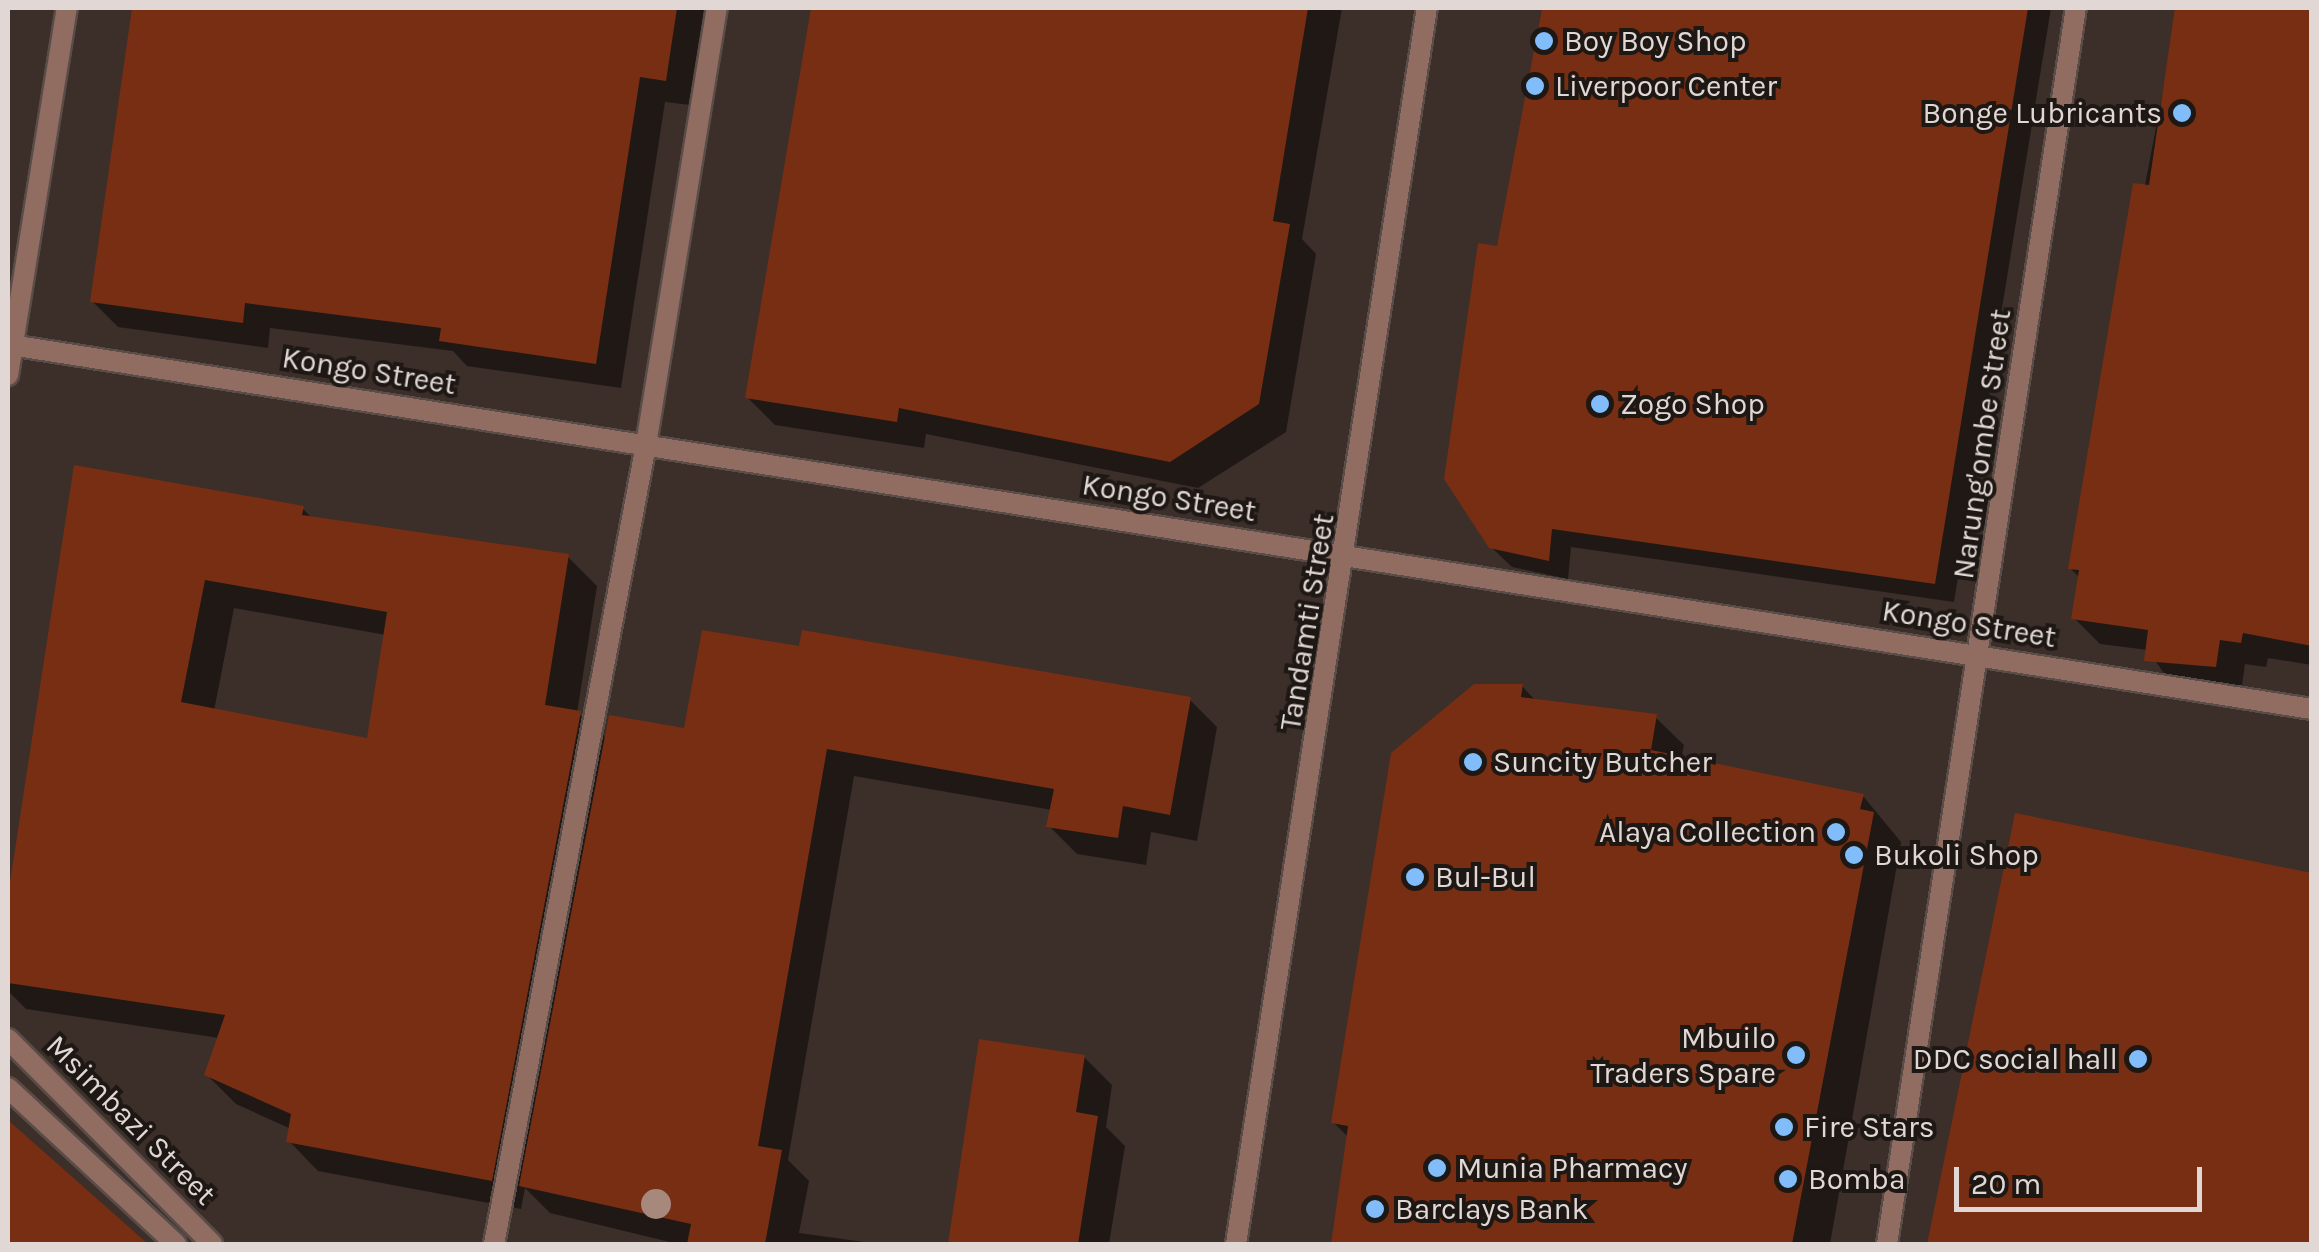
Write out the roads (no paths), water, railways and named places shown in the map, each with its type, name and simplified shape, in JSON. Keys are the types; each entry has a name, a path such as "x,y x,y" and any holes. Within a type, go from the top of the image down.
{"street":[{"path":"8,374 17,346 66,8"},
{"path":"494,1244 646,445 717,8"},
{"name":"Tandamti Street","path":"1236,1244 1348,557 1427,8"},
{"name":"Narung'ombe Street","path":"1887,1244 1982,656 2076,8"},
{"name":"Kongo Street","path":"17,346 2312,709"},
{"name":"Msimbazi Street","path":"8,1039 212,1244"},
{"path":"8,1088 176,1244"}],"place":[{"name":"Boy Boy Shop","path":"1544,41"},
{"name":"Liverpoor Center","path":"1535,86"},
{"name":"Bonge Lubricants","path":"2182,113"},
{"name":"Zogo Shop","path":"1600,404"},
{"name":"Suncity Butcher","path":"1473,762"},
{"name":"Alaya Collection","path":"1836,832"},
{"name":"Bukoli Shop","path":"1854,855"},
{"name":"Bul-Bul","path":"1415,877"},
{"name":"Mbuilo Traders Spare","path":"1796,1055"},
{"name":"DDC social hall","path":"2138,1059"},
{"name":"Fire Stars","path":"1784,1127"},
{"name":"Munia Pharmacy","path":"1437,1168"},
{"name":"Bomba","path":"1788,1179"},
{"name":"Barclays Bank","path":"1375,1209"}]}
